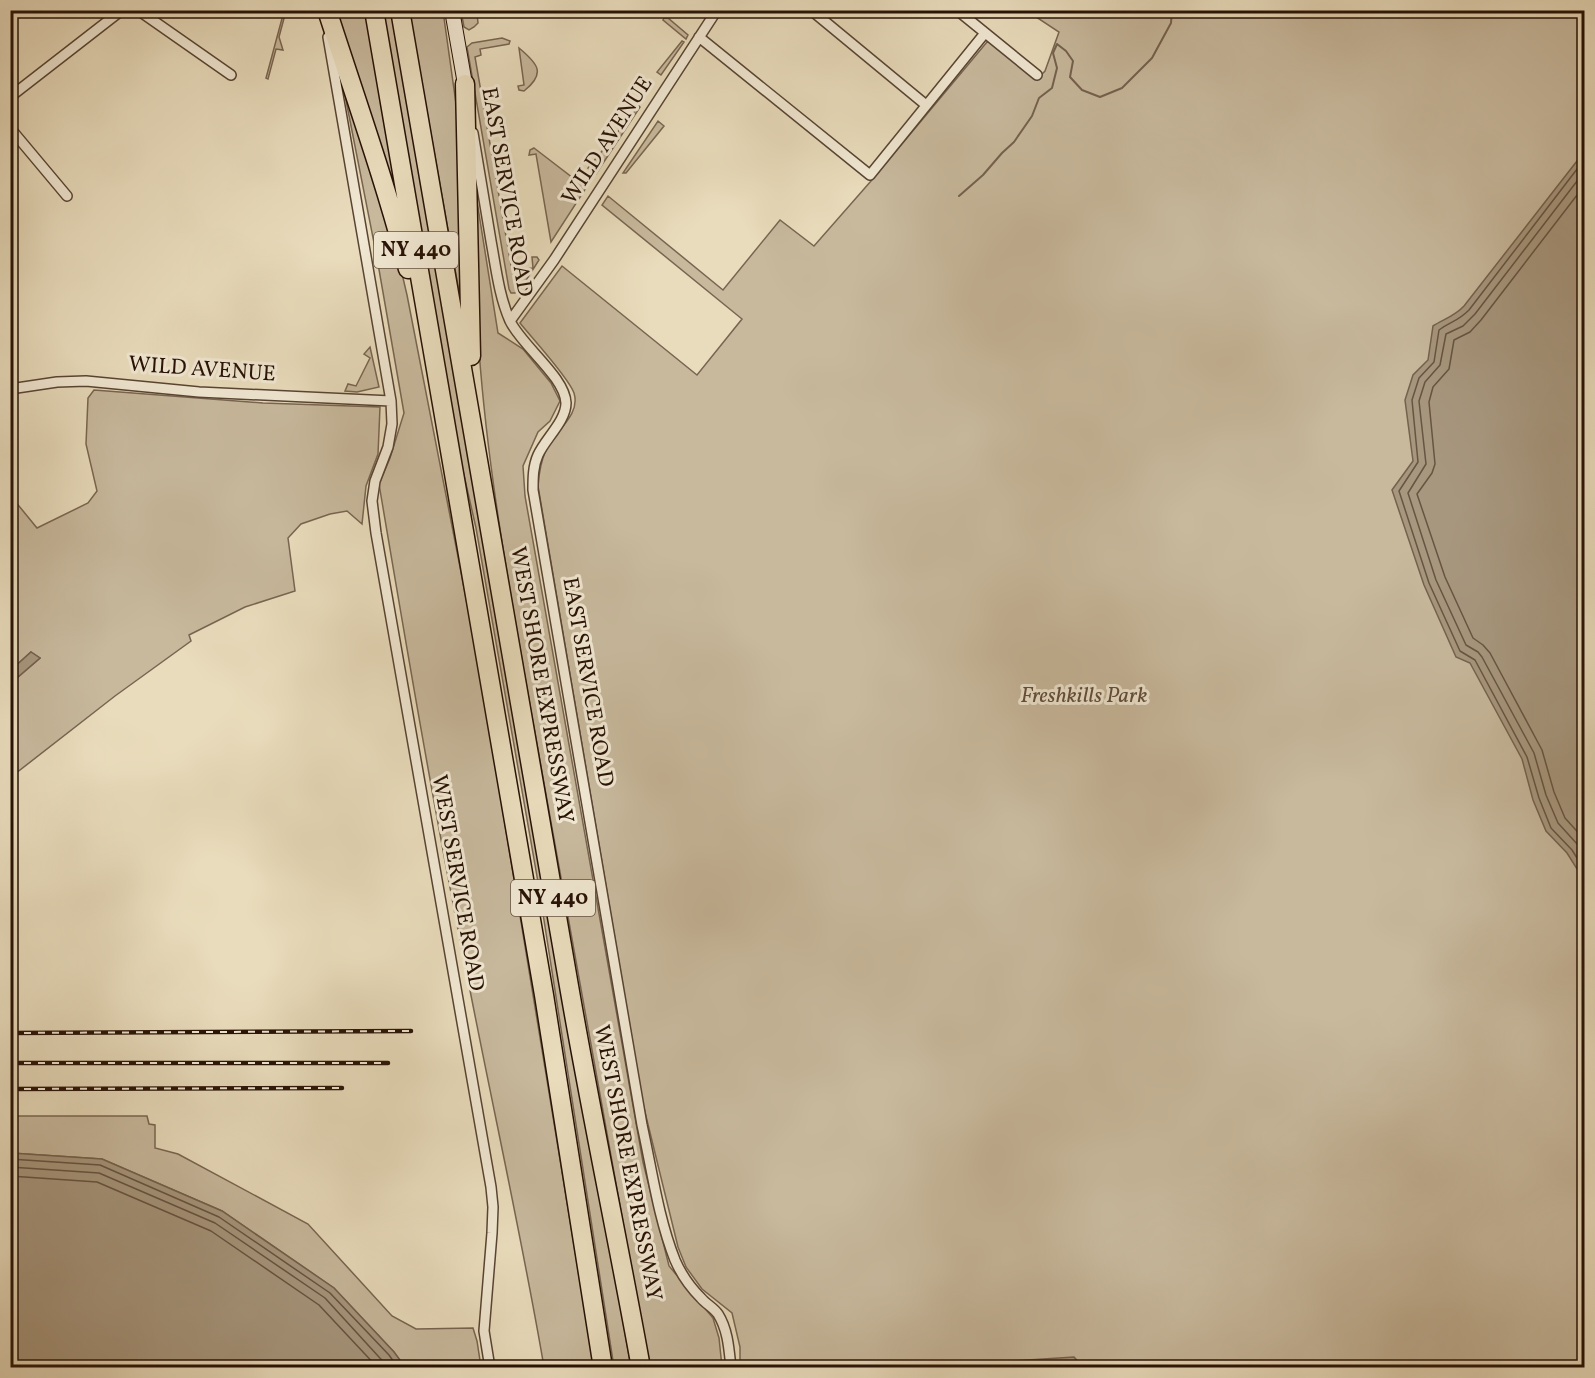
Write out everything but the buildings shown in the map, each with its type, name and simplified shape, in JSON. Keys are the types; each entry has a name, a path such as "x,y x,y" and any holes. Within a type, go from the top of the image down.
{"highway":[{"path":"325,10 393,211 457,490"},
{"name":"NY 440","path":"374,10 544,995 603,1368"},
{"name":"WEST SHORE EXPRESSWAY","path":"400,10 456,323 567,979 640,1368"},
{"path":"465,84 472,427"}],"main road":[{"name":"EAST SERVICE ROAD","path":"452,10 465,84"}],"street":[{"path":"10,97 122,10"},
{"path":"138,10 231,75"},
{"name":"WEST SERVICE ROAD","path":"325,10 392,405 392,424 388,447 375,481 372,501 376,533 491,1187 492,1233 484,1331 490,1368"},
{"name":"WILD AVENUE","path":"510,321 554,260 717,10"},
{"path":"812,10 926,105"},
{"path":"957,10 1037,75"},
{"path":"699,37 870,175 985,33"},
{"name":"EAST SERVICE ROAD","path":"465,84 499,290 510,321 518,334 558,382 564,393 566,405 561,418 537,456 533,473 533,490 642,1125 662,1213 676,1260 686,1281 717,1312 724,1326 729,1346 730,1368"},
{"path":"10,128 67,196"},
{"name":"WILD AVENUE","path":"10,389 57,382 86,381 199,392 392,405"}],"green space":[{"path":"284,11 286,11 279,37 283,50 276,49 268,79 266,78"},
{"path":"333,11 365,11 397,192 393,192"},
{"path":"380,11 395,11 631,1367 614,1367 538,882 476,528 461,462"},
{"path":"409,11 443,11 459,125 463,297 460,297"},
{"path":"461,11 467,11 468,16 477,14 478,23 469,30 464,27"},
{"name":"Freshkills Park","path":"1027,11 1584,11 1584,1367 740,1367 740,1347 732,1313 702,1289 686,1267 678,1247 643,1104 538,486 544,454 574,409 574,393 558,368 520,323 562,266 697,375 742,319 602,205 608,196 723,290 780,220 814,246 987,42 995,43 1038,78 1045,71 1059,32"},
{"path":"668,18 688,35 686,39 663,20"},
{"path":"502,38 510,41 509,44 480,49 481,55 475,57 512,271 533,268 532,257 537,257 539,260 520,290 515,293 511,293 509,289 467,47 472,43"},
{"path":"682,41 684,42 661,75 657,72"},
{"path":"519,48 535,63 537,68 535,79 524,91 519,90 518,86 524,85"},
{"path":"341,75 392,231 407,295 467,603 494,757 594,1367 544,1367 456,918 379,484 404,413 377,258"},
{"path":"640,107 596,174 588,168"},
{"path":"658,121 664,126 626,173 623,173"},
{"path":"534,148 586,188 551,242 536,154 529,155 530,150"},
{"path":"476,195 498,333 523,349 551,383 560,401 550,421 538,432 523,466 525,496 643,1162 669,1266 713,1318 719,1338 722,1367 649,1367 547,803 494,490 477,331"},
{"path":"370,347 379,387 357,392 345,391 348,384 356,386 370,358 364,354"},
{"path":"94,390 263,403 380,407 378,454 366,486 362,524 347,511 330,514 301,524 288,538 295,591 245,607 189,635 191,641 115,696 11,777 11,683 40,658 31,652 11,670 10,495 37,528 88,503 97,491 86,444 88,398"},
{"path":"10,1116 147,1116 149,1124 155,1125 155,1148 178,1154 308,1224 392,1316 416,1329 473,1328 481,1367 405,1367 394,1352 334,1288 222,1211 102,1159 11,1153"}],"water":[{"path":"1584,152 1584,880 1567,853 1546,831 1533,800 1522,759 1470,663 1456,657 1424,585 1392,490 1413,461 1405,400 1413,375 1428,360 1433,326 1464,306"},
{"path":"31,652 40,658 11,683 11,670"},
{"path":"11,1153 102,1159 222,1211 334,1288 394,1352 405,1367 11,1367"},
{"path":"1074,1357 1083,1367 922,1367"}],"waterway":[{"path":"959,196 983,175 1014,142 1032,116 1039,98 1052,88 1057,68 1053,53 1057,44 1073,61 1070,77 1082,90 1100,97 1122,88 1152,58 1171,23 1172,10"}],"railway":[{"path":"10,1033 411,1031"},
{"path":"10,1063 388,1063"},
{"path":"10,1089 342,1088"}]}
